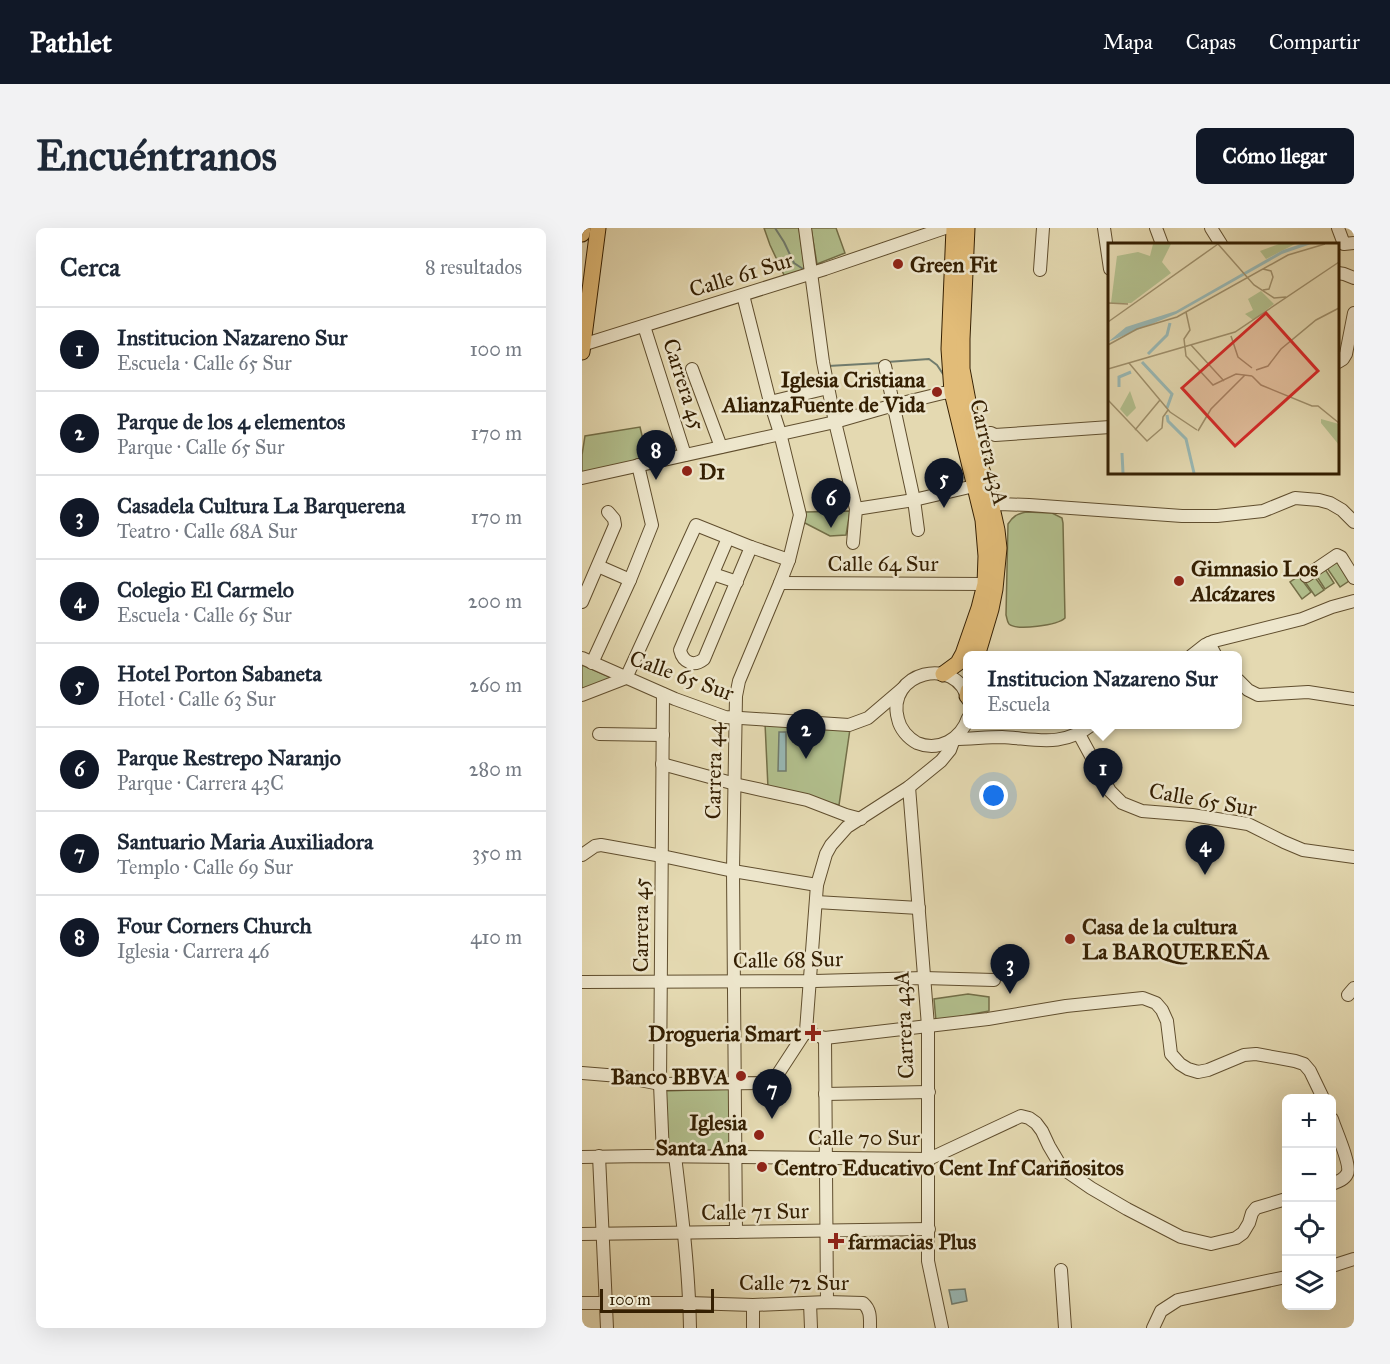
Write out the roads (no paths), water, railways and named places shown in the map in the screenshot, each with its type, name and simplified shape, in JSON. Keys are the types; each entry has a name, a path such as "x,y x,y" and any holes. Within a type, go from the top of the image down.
{"main road":[{"path":"582,234 583,228"},
{"path":"582,347 598,228"},
{"name":"Carrera 43A","path":"954,228 949,349 952,385 983,520 986,556 985,584 980,608 964,651"},
{"name":"Carrera 43A","path":"967,228 961,356 964,385 980,465 992,506 999,548 991,609 978,651"},
{"name":"Carrera 43A","path":"943,674 958,663 963,654"}],"street":[{"path":"805,228 828,388 856,509 853,543"},
{"name":"Calle 61 Sur","path":"582,347 811,274 945,228"},
{"path":"1040,270 1043,228"},
{"path":"1104,228 1108,255"},
{"path":"1156,228 1162,243"},
{"path":"1211,228 1220,243"},
{"path":"1338,228 1344,244 1354,243"},
{"path":"1339,273 1354,278"},
{"name":"Carrera 44","path":"736,1232 733,871 736,696 739,681 789,560 800,514 742,295"},
{"path":"1339,361 1346,354 1354,313"},
{"name":"Carrera 45","path":"644,326 685,455"},
{"path":"885,366 914,500 918,530"},
{"path":"693,369 721,447"},
{"path":"582,478 835,422 943,393 952,385"},
{"path":"770,402 828,388"},
{"path":"975,437 992,438 996,435 1108,427"},
{"path":"587,660 630,580 652,525 638,465"},
{"path":"856,509 914,500 974,486"},
{"path":"992,506 999,504 1029,505 1182,516 1217,516 1263,511 1295,498 1330,503 1342,510 1354,522"},
{"path":"582,602 615,525 614,519 608,512"},
{"path":"582,695 626,678 696,525 789,560"},
{"path":"728,538 680,650 687,662 696,663 704,659 751,547"},
{"path":"1306,576 1337,555 1341,557 1354,578"},
{"path":"598,566 630,580"},
{"path":"713,574 737,582"},
{"name":"Calle 64 Sur","path":"780,583 985,584"},
{"path":"1198,651 1209,643 1302,619 1354,601"},
{"path":"1209,643 1213,651"},
{"name":"Calle 65 Sur","path":"587,660 663,694 725,717 849,725 868,718 916,677 925,674 943,674"},
{"path":"943,674 958,682 963,689"},
{"path":"1242,684 1258,695 1308,692 1354,699"},
{"path":"902,689 896,706 897,716 899,724 911,739 927,746 937,746 954,739 963,729"},
{"name":"Carrera 45","path":"663,694 660,1084 669,1156 683,1233 690,1328"},
{"path":"954,739 999,737 1060,739 1079,734 1086,729"},
{"path":"599,734 663,735"},
{"name":"Calle 65 Sur","path":"1079,734 1110,791 1122,803 1142,811 1192,815 1248,824 1303,850 1354,858"},
{"path":"582,1072 660,1084 772,1082 779,1075 806,1031 817,885 826,854 847,828 909,787 941,760 950,750 954,739"},
{"path":"662,764 807,800 838,813 861,819"},
{"name":"Carrera 43A","path":"909,787 928,1026 928,1261 942,1328"},
{"path":"582,855 595,846 601,845 817,885"},
{"path":"816,902 919,908"},
{"name":"Calle 68 Sur","path":"582,982 924,978 994,980"},
{"path":"806,1031 825,1038 1143,998 1156,1003 1162,1010 1167,1021 1171,1054 1188,1070 1198,1072 1208,1070 1244,1055 1256,1054 1295,1061 1304,1064 1310,1071 1321,1094"},
{"path":"825,1038 827,1302"},
{"path":"825,1094 929,1092"},
{"name":"Calle 70 Sur","path":"582,1156 929,1159 1021,1116 1036,1123 1062,1168 1118,1204 1180,1237 1211,1244 1236,1239 1243,1233 1256,1208 1282,1200"},
{"path":"1336,1130 1349,1167 1347,1176 1336,1182"},
{"path":"599,1156 607,1328"},
{"name":"Calle 71 Sur","path":"582,1234 928,1229"},
{"path":"1342,1262 1354,1252"},
{"path":"1060,1270 1065,1328"},
{"path":"1153,1328 1161,1311 1178,1300 1282,1278"},
{"name":"Calle 72 Sur","path":"582,1303 689,1302 753,1305 863,1303 870,1312 870,1328"},
{"path":"810,1303 811,1328"},
{"path":"753,1305 753,1328"}],"water":[{"path":"779,732 786,732 786,771 778,771"},
{"path":"965,1289 967,1301 952,1304 949,1290"}],"waterway":[{"path":"775,228 794,263 806,271"},
{"path":"887,362 929,359 943,374"},
{"path":"828,366 881,363"}],"place":[{"name":"Green Fit","path":"898,264"},
{"name":"Iglesia Cristiana AlianzaFuente de Vida","path":"937,392"},
{"name":"D1","path":"687,471"},
{"name":"Four Corners Church","path":"656,480"},
{"name":"Hotel Porton Sabaneta","path":"944,508"},
{"name":"Parque Restrepo Naranjo","path":"831,528"},
{"name":"Gimnasio Los Alcázares","path":"1179,581"},
{"name":"Parque de los 4 elementos","path":"806,759"},
{"name":"Institucion Nazareno Sur","path":"1103,798"},
{"name":"Colegio El Carmelo","path":"1205,875"},
{"name":"Casa de la cultura La BARQUEREÑA","path":"1070,939"},
{"name":"Casadela Cultura La Barquerena","path":"1010,994"},
{"name":"Drogueria Smart","path":"813,1033"},
{"name":"Banco BBVA","path":"741,1076"},
{"name":"Santuario Maria Auxiliadora","path":"772,1119"},
{"name":"Iglesia Santa Ana","path":"759,1135"},
{"name":"Centro Educativo Cent Inf Cariñositos","path":"762,1167"},
{"name":"farmacias Plus","path":"836,1241"}]}
